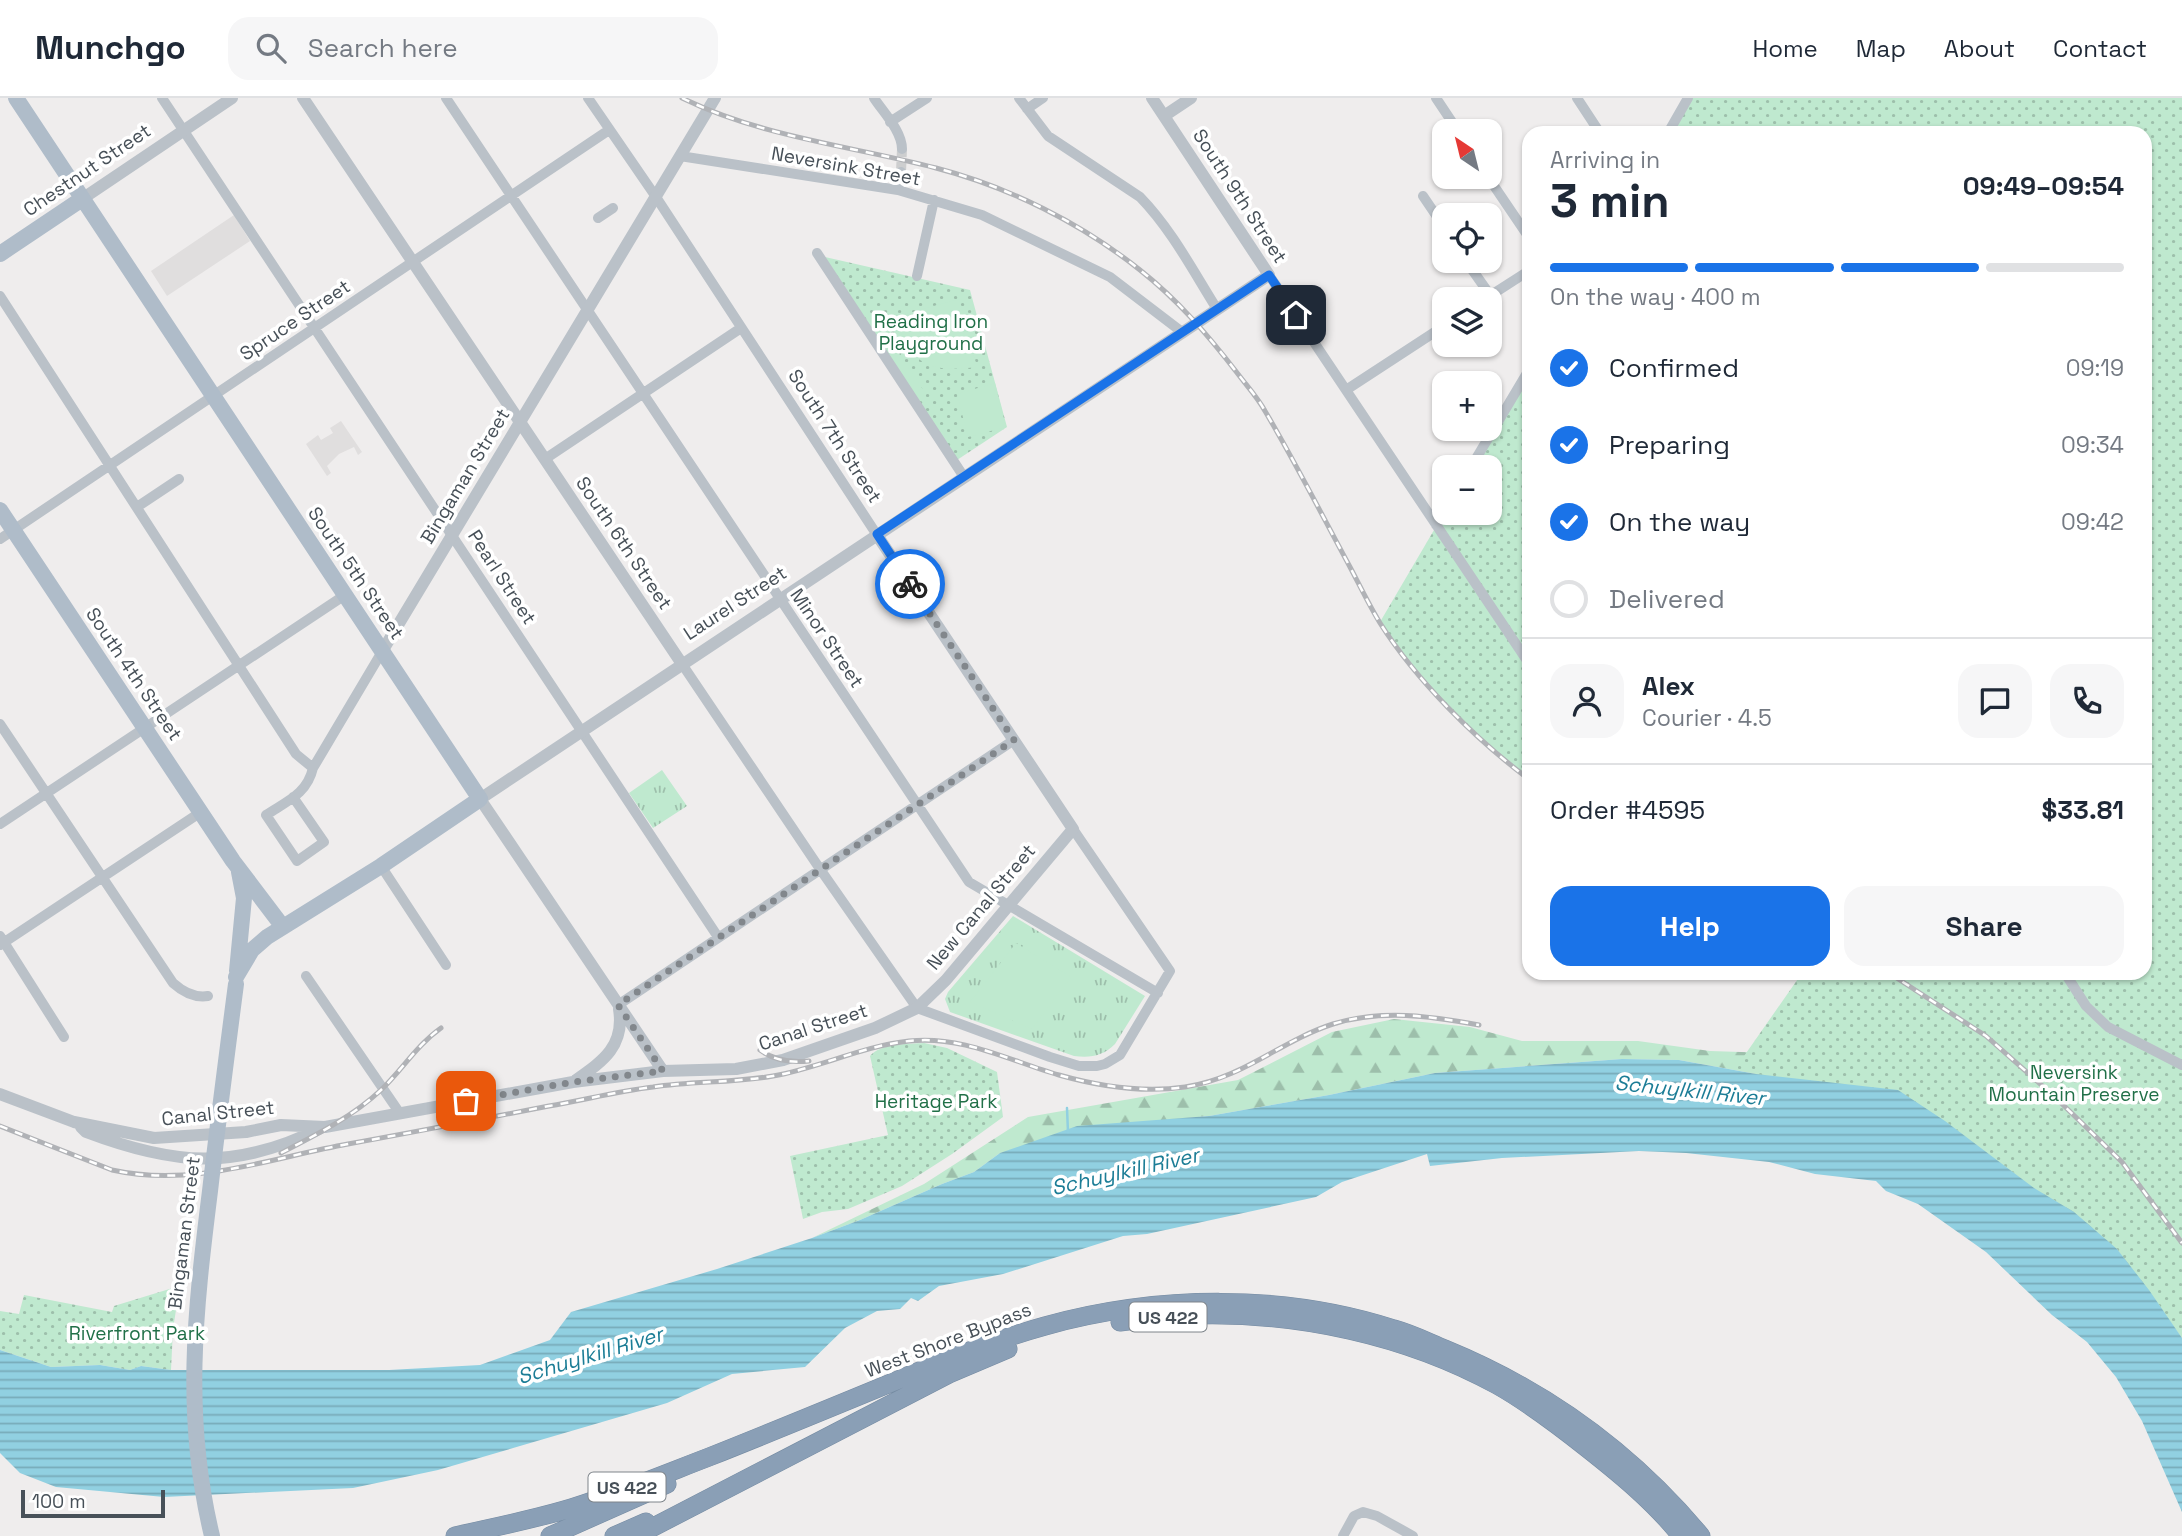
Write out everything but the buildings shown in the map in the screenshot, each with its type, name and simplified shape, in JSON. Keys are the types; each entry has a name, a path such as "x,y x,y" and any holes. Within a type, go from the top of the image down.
{"highway":[{"name":"West Shore Bypass","path":"455,1536 563,1510 706,1458 978,1347 1047,1325 1159,1304 1243,1303 1303,1309 1398,1330 1483,1365 1561,1409 1591,1430 1666,1497 1700,1536"},
{"name":"West Shore Bypass","path":"636,1536 971,1364 1044,1337 1119,1322 1195,1315 1258,1317 1315,1323 1390,1341 1432,1356 1496,1385 1550,1419 1605,1462 1646,1498 1681,1536"},
{"path":"550,1536 793,1423"},
{"path":"614,1536 797,1453"}],"main road":[{"name":"South 5th Street","path":"16,98 480,799"},
{"name":"Chestnut Street","path":"0,254 82,199"},
{"name":"South 4th Street","path":"0,510 7,535 145,727 233,860 282,927"},
{"name":"Laurel Street","path":"236,980 252,950 282,927 381,866 480,799"},
{"name":"South 4th Street","path":"233,860 241,878 244,898 236,980"},
{"name":"Bingaman Street","path":"212,1536 203,1495 196,1439 194,1327 236,980"}],"street":[{"name":"Pearl Street","path":"162,98 718,937"},
{"name":"Chestnut Street","path":"82,199 232,98"},
{"name":"South 6th Street","path":"303,98 820,869 917,1008"},
{"name":"Minor Street","path":"446,98 969,882 1158,993"},
{"name":"South 7th Street","path":"587,98 656,197 877,534 1170,971 1158,993"},
{"name":"Bingaman Street","path":"293,797 324,842 297,860 266,815 306,788 313,768 715,98"},
{"path":"874,98 902,142 902,149"},
{"path":"890,122 927,98"},
{"path":"1019,98 1048,136 1140,198 1153,210 1217,309"},
{"path":"1027,109 1043,98"},
{"name":"South 9th Street","path":"1152,98 1432,519"},
{"path":"1164,116 1191,98"},
{"path":"1436,98 1450,119"},
{"path":"1577,98 1595,126"},
{"path":"1672,126 1688,98"},
{"name":"Spruce Street","path":"7,535 609,131"},
{"name":"Neversink Street","path":"680,156 898,190 993,219 1110,277 1182,332"},
{"path":"898,190 901,172"},
{"path":"1496,189 1522,227"},
{"path":"1423,196 1432,209"},
{"path":"917,276 934,200"},
{"path":"598,218 613,208"},
{"path":"817,253 964,477"},
{"name":"Laurel Street","path":"480,799 1269,275"},
{"path":"1502,288 1522,275"},
{"path":"0,296 296,754 313,768"},
{"path":"545,459 741,328"},
{"path":"1346,390 1432,334"},
{"path":"1478,455 1522,381"},
{"path":"137,507 179,479"},
{"name":"South 9th Street","path":"1436,525 1522,653"},
{"path":"0,824 345,595"},
{"path":"0,724 173,983 182,991 201,997 208,996"},
{"path":"573,1082 599,1064 609,1053 621,1030 618,1005 1014,740"},
{"name":"South 5th Street","path":"480,799 663,1071"},
{"path":"64,1037 1,941 201,811"},
{"name":"New Canal Street","path":"917,1008 946,980 1073,829"},
{"path":"381,866 446,965"},
{"path":"306,976 399,1112"},
{"path":"2069,980 2086,1006 2108,1027 2182,1065"},
{"path":"917,1008 1060,1060 1079,1066 1097,1066 1120,1055 1158,993"},
{"name":"Canal Street","path":"0,1094 74,1122 154,1138 246,1132 281,1125 325,1127 573,1082 663,1071 736,1069 783,1060 875,1028 917,1008"},
{"name":"Canal Street","path":"74,1122 86,1132 129,1148 167,1157 200,1160 256,1153 301,1139 325,1127"},
{"path":"1343,1536 1357,1514 1369,1512 1413,1536"}],"shaded area":[{"path":"234,215 250,241 167,296 151,271"},
{"path":"341,421 362,452 358,455 354,447 339,454 327,466 331,473 327,476 306,444 318,435 321,440 333,433 330,428"}],"green space":[{"name":"Neversink Mountain Preserve","path":"1688,98 2182,98 2182,1338 2117,1249 2074,1212 2034,1188 1945,1121 1898,1091 1756,1074 1735,1069 1797,980 2152,980 2152,126 1672,126"},
{"name":"Reading Iron Playground","path":"825,257 970,290 1007,427 957,460"},
{"path":"959,299 977,367 945,368 923,362 908,345 894,317"},
{"path":"876,319 926,394 918,400 868,325"},
{"path":"1522,380 1522,774 1448,707 1380,622 1437,525 1502,525 1502,455 1478,455 1486,441 1502,441 1502,414"},
{"path":"995,383 1006,427 968,437 957,394"},
{"path":"662,770 687,806 653,828 629,793"},
{"path":"1013,916 1145,996 1115,1044 1106,1051 1086,1057 1074,1056 950,1012 945,999 948,992"},
{"path":"1016,943 1071,977 1032,1029 970,1002"},
{"path":"1394,1019 1470,1027 1522,1041 1638,1041 1710,1051 1837,1055 2121,1179 2182,1338 2117,1249 1756,1074 1679,1060 1622,1059 1435,1073 1209,1116 1147,1122 1000,1153 974,1172 812,1238 924,1184 1028,1117 1238,1080 1332,1032"},
{"name":"Heritage Park","path":"924,1043 947,1048 997,1072 1003,1117 902,1186 848,1209 822,1212 803,1219 790,1156 888,1135 870,1056 888,1046"},
{"name":"Riverfront Park","path":"176,1287 179,1291 173,1329 171,1370 141,1366 130,1370 100,1365 51,1367 0,1350 0,1311 19,1314 24,1295 112,1312 114,1306"}],"water":[{"name":"Schuylkill River","path":"1622,1059 1679,1060 1756,1074 1898,1090 1945,1121 2034,1188 2074,1212 2117,1249 2182,1338 2182,1512 2142,1421 2116,1377 2087,1342 2052,1315 1986,1252 1918,1204 1886,1191 1876,1181 1815,1174 1769,1162 1639,1151 1502,1158 1430,1166 1427,1154 1342,1182 1316,1197 1147,1234 1123,1236 1003,1274 939,1286 918,1301 911,1298 900,1309 877,1311 845,1328 805,1367 732,1374 667,1403 438,1470 353,1488 164,1497 56,1487 20,1473 0,1453 0,1350 51,1367 100,1365 130,1370 141,1366 171,1370 389,1370 480,1365 550,1340 571,1312 812,1238 974,1172 1000,1153 1077,1126 1209,1116 1435,1073"}],"waterway":[{"path":"1067,1108 1068,1132"}],"tunnel":[{"path":"901,172 902,149"}],"railway":[{"path":"682,98 743,122 936,168 990,185 1069,222 1140,270 1192,319 1259,401 1380,623 1411,666 1448,708 1522,774"},
{"path":"1900,980 1986,1036 2055,1097 2122,1162 2182,1243"},
{"path":"0,1126 112,1170 172,1176 231,1169 627,1091 773,1076 874,1047 909,1041 929,1040 967,1045 1074,1079 1105,1085 1169,1089 1226,1076 1314,1031 1351,1019 1388,1015 1479,1025"},
{"path":"281,1153 333,1125 370,1100 424,1042 441,1028"},
{"path":"760,1050 783,1060 809,1061"}],"way so far":[{"path":"466,1101 573,1082 663,1071 618,1005 1014,740 910,584"}],"route":[{"path":"910,584 877,534 1269,275 1296,315"}]}
